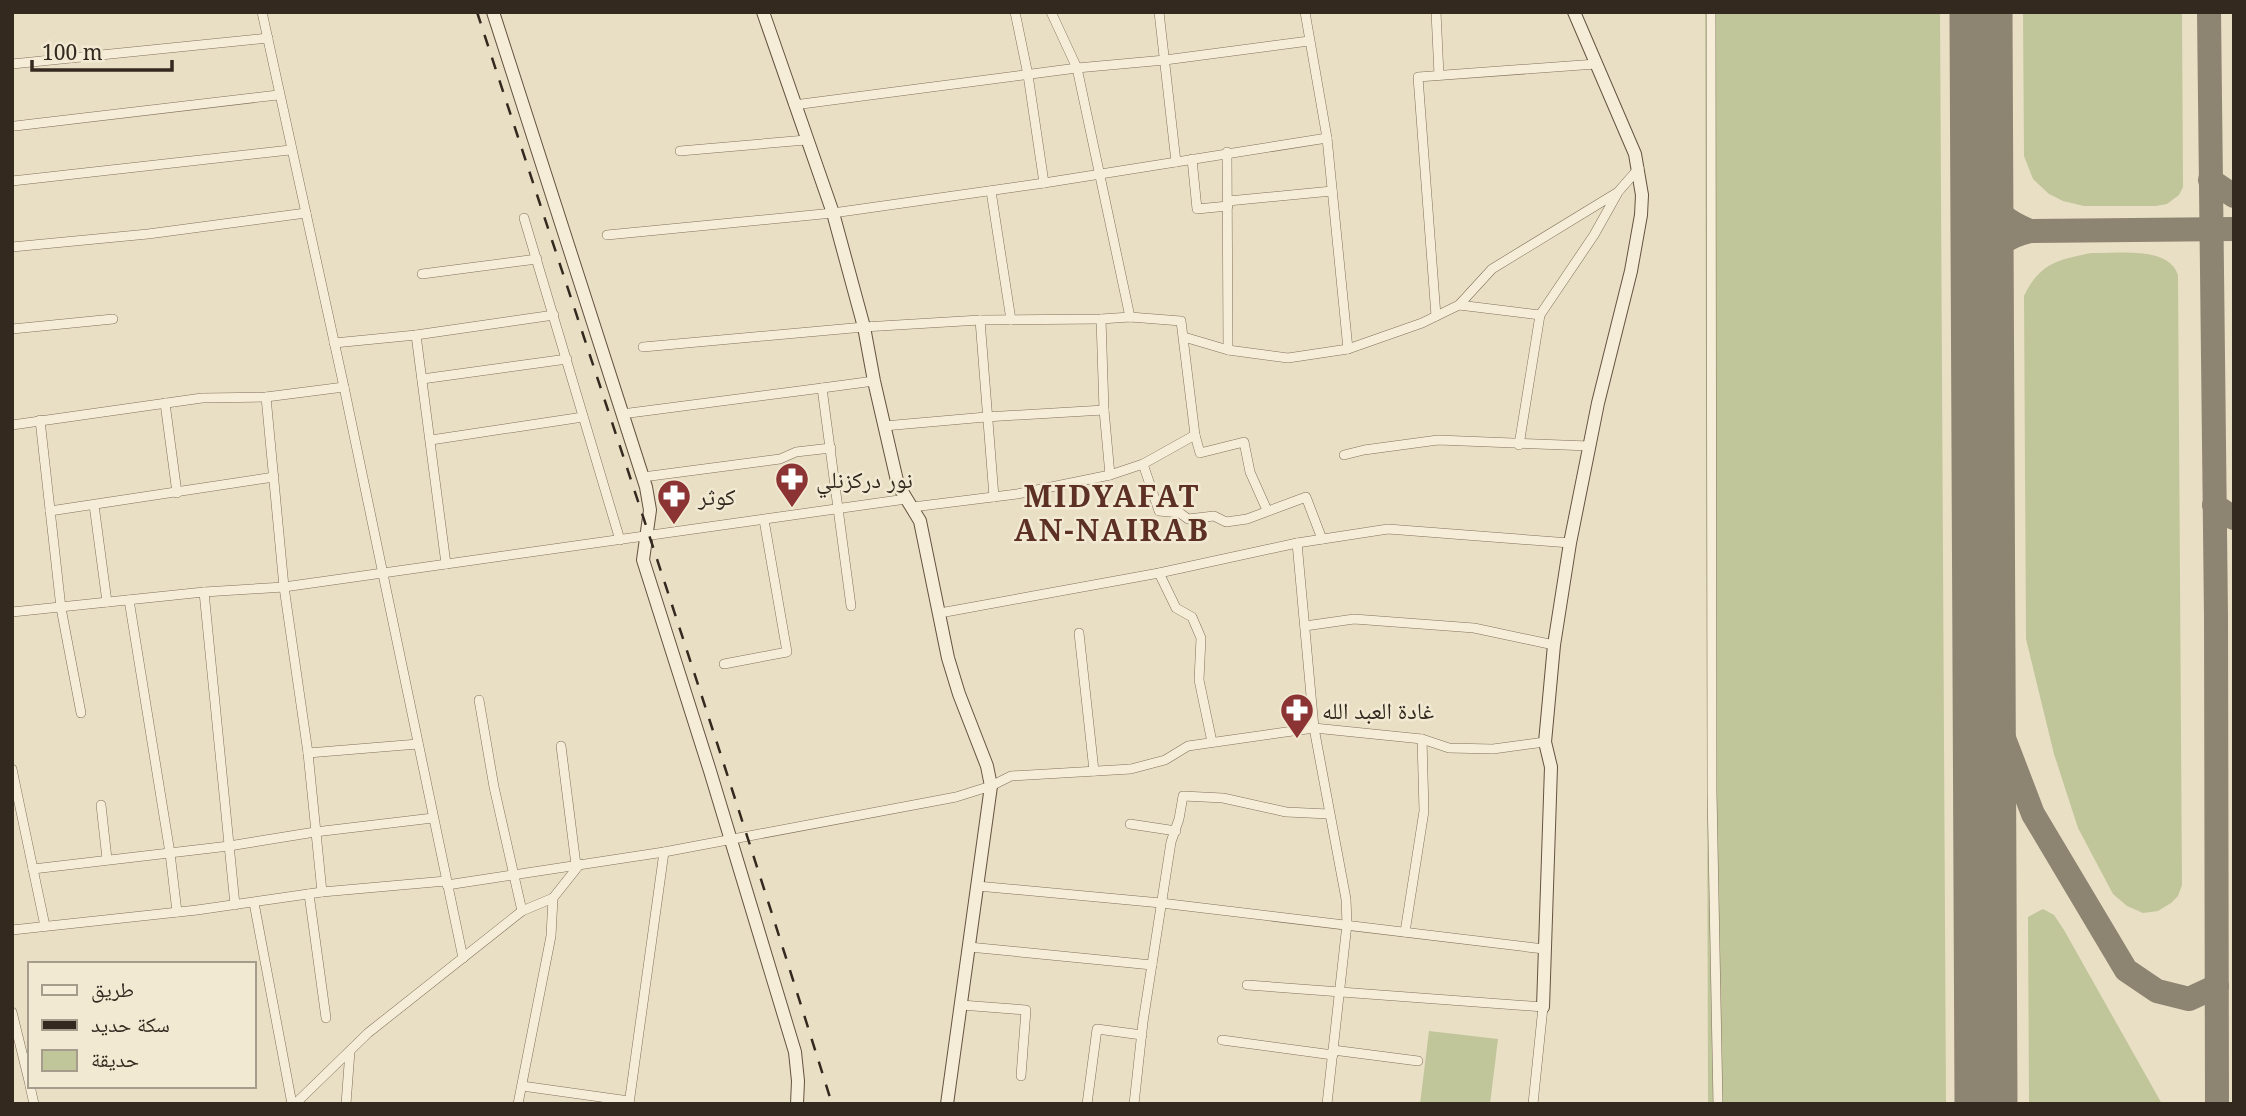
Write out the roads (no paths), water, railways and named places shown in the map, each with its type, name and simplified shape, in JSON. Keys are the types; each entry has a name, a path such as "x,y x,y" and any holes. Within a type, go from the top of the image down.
{"street":[{"path":"261,12 344,387 463,958"},
{"path":"493,12 643,477 650,510 643,560 795,1052 797,1104"},
{"path":"763,12 833,212 864,327 898,485 920,521 948,658 987,766 991,786 947,1104"},
{"path":"1015,12 1028,75 1044,183"},
{"path":"1051,12 1077,68 1130,317"},
{"path":"1160,12 1176,162"},
{"path":"1305,12 1327,138 1348,349"},
{"path":"1436,12 1438,75"},
{"path":"1533,1104 1543,1007 1551,767 1545,743 1554,645 1570,543 1589,446 1631,271 1642,195 1635,154 1574,12"},
{"path":"1711,12 1712,792 1718,1104"},
{"path":"12,64 268,38"},
{"path":"794,105 1309,41"},
{"path":"1436,316 1418,77 1596,64"},
{"path":"15,126 278,95"},
{"path":"607,235 833,212 991,191 1327,138"},
{"path":"680,151 806,140"},
{"path":"12,181 290,150"},
{"path":"1227,152 1228,350"},
{"path":"1192,159 1197,209 1332,191"},
{"path":"1519,445 1540,315 1594,235 1618,192 1639,168"},
{"path":"991,191 1011,320"},
{"path":"1184,337 1228,350 1288,358 1348,349 1459,305 1477,282 1492,269 1618,192"},
{"path":"12,247 148,234 306,214"},
{"path":"524,218 620,540"},
{"path":"422,274 537,259"},
{"path":"1459,305 1540,315"},
{"path":"334,343 416,335 554,315"},
{"path":"642,346 980,320 1130,317 1181,321 1195,435 1200,453 1244,442 1251,472 1267,510"},
{"path":"12,329 113,319"},
{"path":"1101,319 1104,410 1110,475"},
{"path":"980,320 993,497"},
{"path":"416,335 446,564"},
{"path":"422,379 567,359"},
{"path":"622,414 874,381"},
{"path":"12,425 202,398 266,397 344,387"},
{"path":"822,388 851,606"},
{"path":"266,397 284,587 308,753 322,892"},
{"path":"165,403 177,493"},
{"path":"884,426 986,416 1104,410"},
{"path":"430,440 583,418"},
{"path":"40,420 61,608 80,713"},
{"path":"12,612 204,592 284,587 838,509 993,497 1110,475 1143,464 1195,435"},
{"path":"1344,455 1438,440 1589,446"},
{"path":"643,477 780,459 796,452 831,447"},
{"path":"1143,464 1159,511 1180,513 1188,519 1214,516 1226,522 1254,517 1306,497 1322,539"},
{"path":"50,511 274,477"},
{"path":"94,505 107,602"},
{"path":"724,664 787,652 764,520"},
{"path":"940,613 1159,573 1297,543 1388,529 1570,543"},
{"path":"1297,543 1314,729 1346,899 1347,924 1327,1104"},
{"path":"1159,573 1176,608 1192,617 1202,638 1199,680 1212,742"},
{"path":"204,592 234,905"},
{"path":"129,600 177,912"},
{"path":"1305,626 1354,619 1461,627 1554,645"},
{"path":"1079,633 1094,771"},
{"path":"479,700 494,787 522,911"},
{"path":"12,930 254,903 322,892 514,876 664,852 956,797 991,786 1011,776 1131,769 1165,760 1188,746 1314,729 1422,739 1449,748 1493,749 1545,743"},
{"path":"1405,932 1424,811 1422,739"},
{"path":"308,753 418,744"},
{"path":"294,1104 368,1033 522,911 553,898 578,865 561,746"},
{"path":"12,769 45,926"},
{"path":"1134,1104 1161,903 1171,842 1183,796 1223,798 1286,812 1329,814"},
{"path":"101,805 107,859"},
{"path":"33,869 433,818"},
{"path":"1130,824 1175,831"},
{"path":"522,1087 629,1102 664,852"},
{"path":"977,886 1161,903 1544,949"},
{"path":"309,894 326,1018"},
{"path":"518,1104 551,936 553,898"},
{"path":"254,903 294,1104"},
{"path":"969,947 1152,965"},
{"path":"1247,985 1543,1007"},
{"path":"961,1005 1026,1010 1021,1076"},
{"path":"12,1012 28,1078"},
{"path":"1087,1104 1097,1030 1142,1035"},
{"path":"1222,1040 1418,1061"},
{"path":"346,1104 350,1051"}],"railway":[{"path":"477,12 701,694 832,1104"}],"place":[{"name":"نور دركزنلي","path":"792,509"},
{"name":"كوثر","path":"674,526"},
{"name":"غادة العبد الله","path":"1297,740"}],"district":[{"name":"MIDYAFAT AN-NAIRAB","path":"1112,512"}]}
